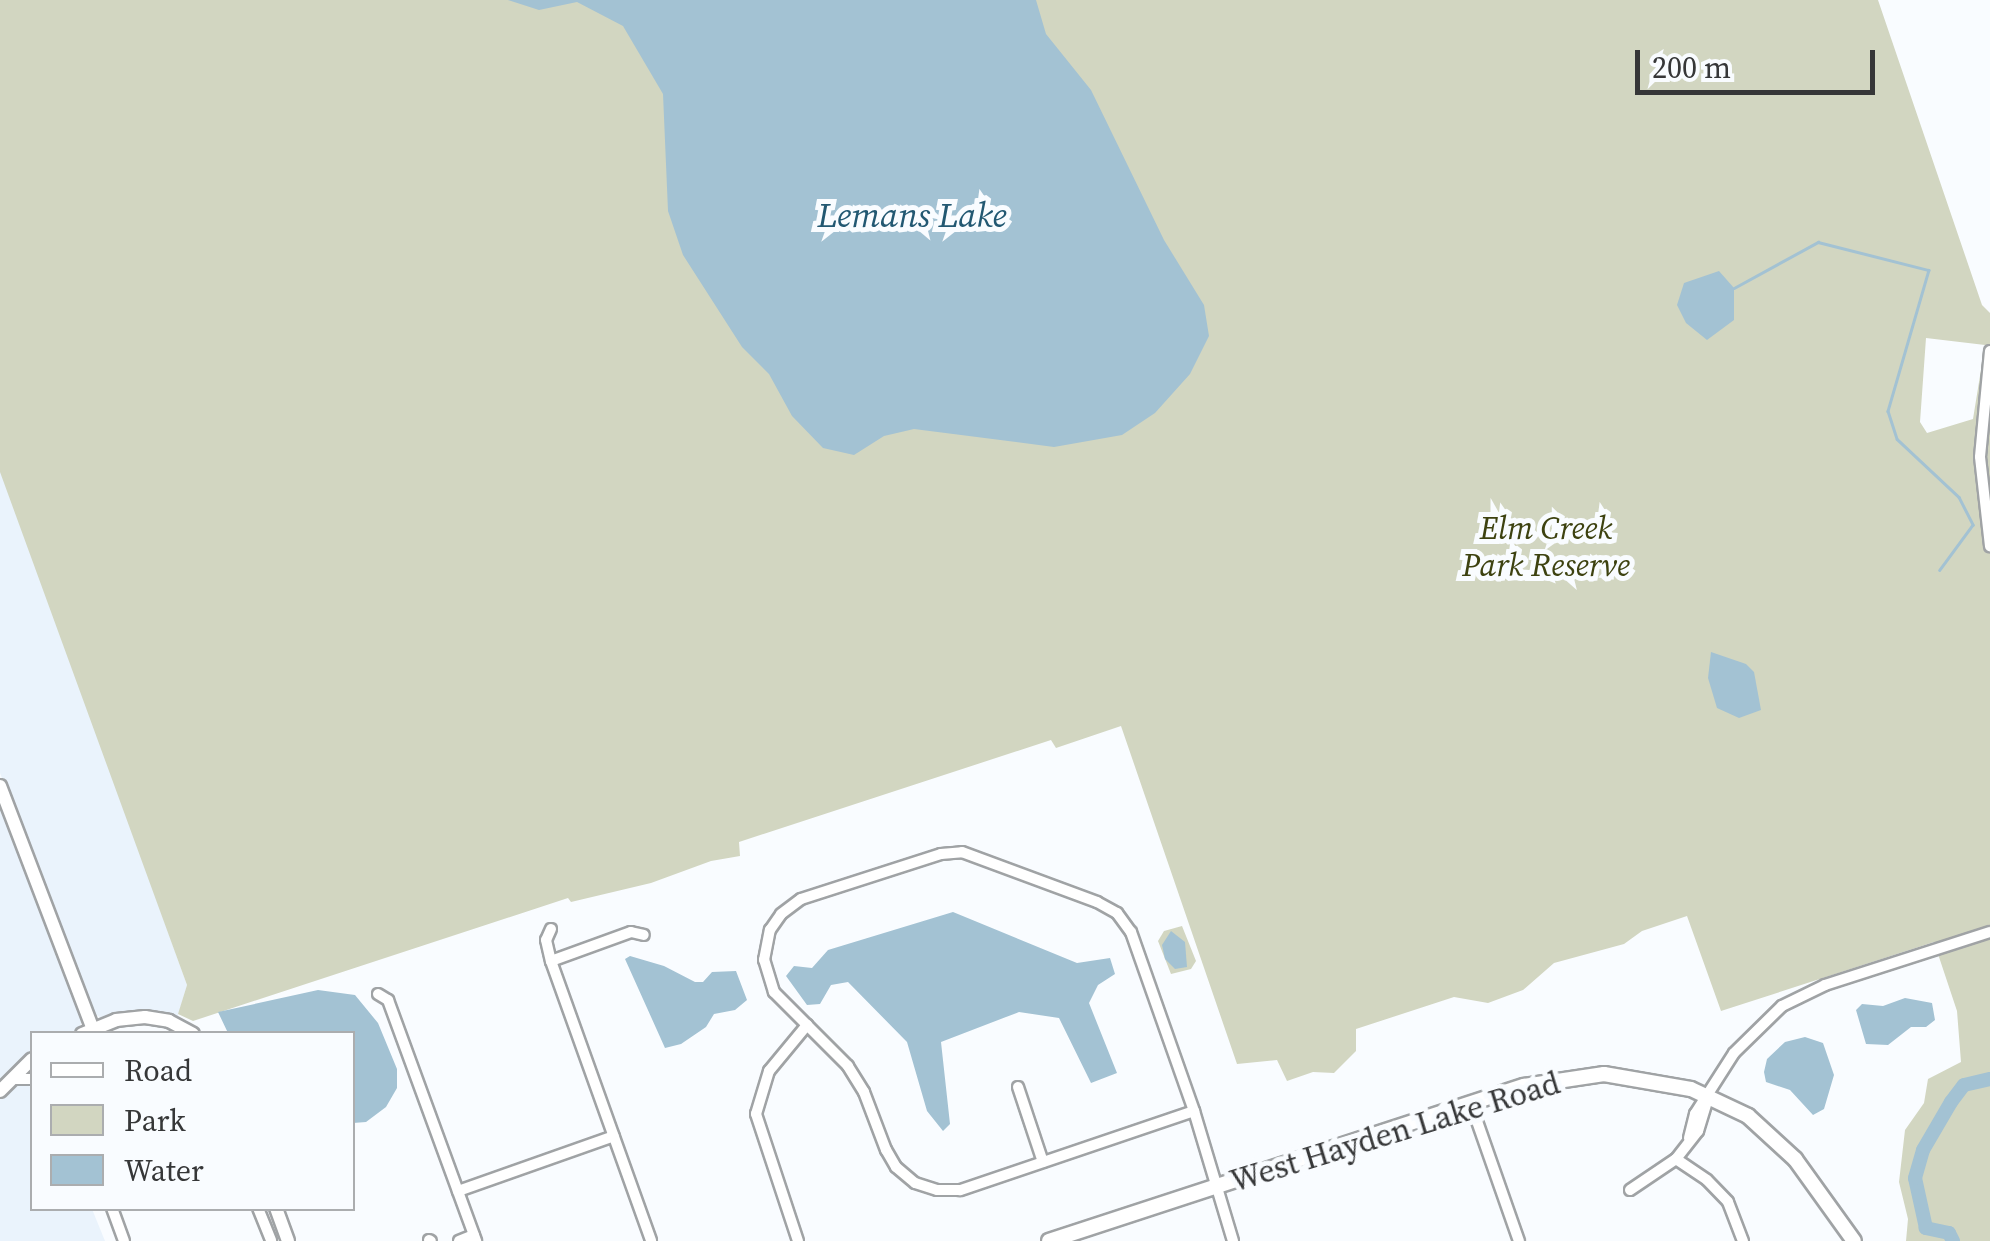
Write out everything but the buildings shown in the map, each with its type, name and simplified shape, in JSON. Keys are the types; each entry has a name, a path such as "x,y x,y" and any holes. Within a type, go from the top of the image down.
{"main road":[{"name":"West Hayden Lake Road","path":"1048,1241 1536,1082 1590,1074 1648,1078 1708,1096 1748,1116 1777,1140 1854,1241"}],"street":[{"path":"1990,351 1980,457 1990,546"},
{"path":"0,786 87,1031 116,1020 145,1017 169,1021 187,1031"},
{"path":"1194,1111 960,1190 937,1190 915,1182 896,1167 886,1150 848,1066 780,1002 766,971 767,939 781,914 817,893 941,854 962,852 1098,902 1117,913 1131,932 1194,1111 1233,1241"},
{"path":"550,929 546,940 551,961 651,1241"},
{"path":"551,961 630,932 644,936"},
{"path":"1630,1190 1676,1159 1689,1138 1695,1114 1741,1044 1798,997 1990,932"},
{"path":"378,994 388,1000 475,1238 458,1241"},
{"path":"798,1241 756,1114 769,1071 807,1025"},
{"path":"0,1091 30,1061"},
{"path":"14,1079 30,1079"},
{"path":"1018,1087 1043,1162"},
{"path":"1471,1104 1519,1241"},
{"path":"458,1191 614,1136"},
{"path":"1676,1159 1707,1180 1728,1202 1743,1241"},
{"path":"113,1211 124,1241"},
{"path":"259,1211 270,1241"},
{"path":"280,1211 288,1241"}],"shaded area":[{"path":"0,292 93,722 187,985 177,1019 149,1011 104,1019 92,1013 0,773"},
{"path":"0,799 82,1021 75,1031 30,1031 30,1055 0,1085"},
{"path":"20,1084 30,1086 30,1211 93,1211 105,1241 0,1241 0,1099"}],"green space":[{"name":"Elm Creek Park Reserve","path":"0,0 1878,0 1982,305 1990,313 1990,1241 1906,1241 1908,1219 1899,1182 1905,1130 1924,1103 1928,1079 1961,1062 1957,1011 1934,942 1721,1011 1687,916 1642,931 1624,944 1554,963 1523,990 1488,1003 1454,997 1356,1029 1356,1051 1334,1073 1313,1072 1287,1081 1277,1060 1237,1064 1121,726 1056,748 1051,740 739,842 740,856 711,861 651,883 571,902 568,898 193,1021 178,1014 187,985 0,472","holes":["1926,338 1985,345 1973,419 1927,433 1920,422"]},
{"path":"1182,926 1196,961 1191,969 1171,974 1158,941 1164,931"}],"water":[{"name":"Lemans Lake","path":"508,0 1036,0 1046,34 1091,90 1164,240 1204,305 1209,336 1190,374 1155,413 1122,435 1054,447 914,429 884,436 854,455 823,448 792,416 769,374 742,347 683,255 668,211 663,94 623,26 577,2 539,10"},
{"path":"1719,271 1734,288 1734,320 1707,340 1686,323 1677,305 1684,283"},
{"path":"1711,652 1746,664 1754,672 1761,710 1739,718 1717,708 1708,678"},
{"path":"953,912 1077,963 1110,958 1115,974 1098,985 1089,1003 1117,1073 1091,1083 1059,1018 1019,1012 941,1042 950,1124 943,1131 927,1111 907,1042 848,982 831,985 820,1004 807,1005 786,976 794,966 812,968 828,950"},
{"path":"1171,931 1185,942 1187,967 1175,969 1165,959 1162,945"},
{"path":"630,956 664,966 695,982 703,982 712,972 736,971 747,1000 735,1010 714,1014 706,1027 681,1044 665,1048 625,959"},
{"path":"318,990 355,995 378,1023 397,1069 397,1088 386,1107 366,1122 355,1123 355,1031 227,1031 218,1012"},
{"path":"1905,998 1932,1003 1935,1020 1926,1027 1911,1027 1888,1045 1866,1044 1856,1010 1862,1004 1883,1006"},
{"path":"1805,1037 1823,1043 1834,1075 1824,1109 1813,1115 1790,1090 1766,1082 1764,1072 1767,1059 1785,1042"}],"waterway":[{"path":"1734,288 1818,242 1929,270 1888,411 1897,439 1959,497 1973,525 1940,570"},
{"path":"1953,1241 1949,1233 1926,1228 1915,1178 1923,1150 1951,1102 1964,1085 1990,1079"}]}
